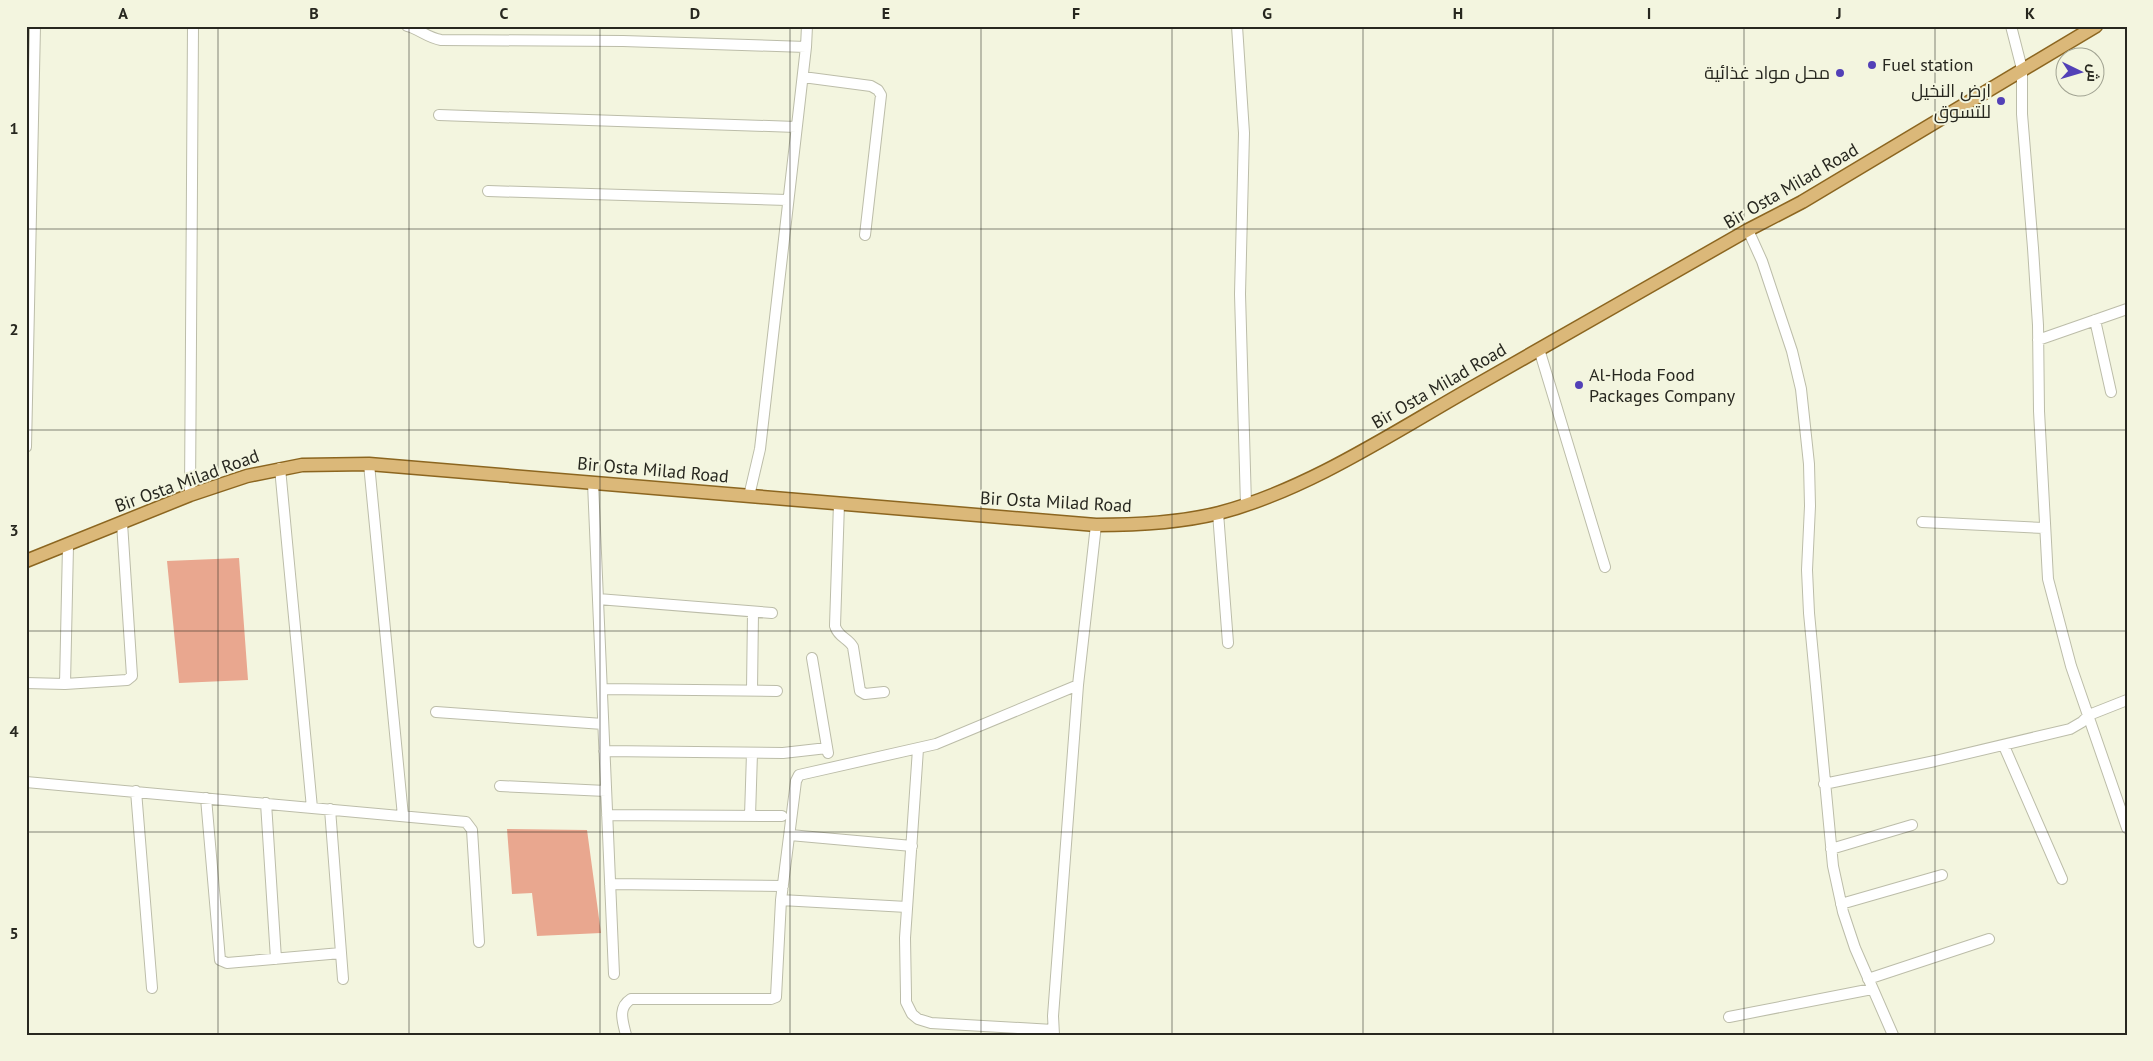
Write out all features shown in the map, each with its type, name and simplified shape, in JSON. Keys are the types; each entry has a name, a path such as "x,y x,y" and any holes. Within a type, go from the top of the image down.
{"main road":[{"name":"Bir Osta Milad Road","path":"26,561 68,546 190,495 247,476 280,468 324,463 369,464 1096,525 1157,523 1218,513 1246,504 1330,467 1748,230 1802,202 2096,26"}],"street":[{"path":"26,447 35,26"},
{"path":"190,495 193,26"},
{"path":"407,26 415,28 431,38 441,40 603,41 806,47"},
{"path":"748,496 760,449 787,200 803,77 807,26"},
{"path":"1237,26 1244,133 1240,303 1246,504"},
{"path":"2011,26 2022,69 2022,114 2033,248 2044,528 2048,579 2057,619 2071,666 2127,828"},
{"path":"803,77 870,86 878,90 881,95 864,235"},
{"path":"439,115 796,127"},
{"path":"488,191 787,200"},
{"path":"1748,230 1762,261 1792,351 1801,389 1810,464 1807,570 1809,613 1831,849 1841,904 1855,948 1893,1035"},
{"path":"2038,340 2127,309"},
{"path":"2095,320 2111,392"},
{"path":"1539,349 1605,567"},
{"path":"369,464 403,816"},
{"path":"280,468 312,808"},
{"path":"593,483 614,974"},
{"path":"839,503 835,626 839,635 850,642 853,647 860,691 865,694 884,692"},
{"path":"1218,513 1228,642"},
{"path":"1922,522 2044,528"},
{"path":"26,683 65,684 127,680 133,674 122,523"},
{"path":"918,749 905,938 906,1002 912,1014 918,1019 931,1023 1053,1032 1078,685 1096,525"},
{"path":"65,684 68,546"},
{"path":"598,599 772,613"},
{"path":"752,690 753,612"},
{"path":"604,751 828,752 812,658"},
{"path":"626,1035 622,1011 625,1004 631,999 774,998 777,993 781,900 796,780 801,774 918,749 981,726 1078,685"},
{"path":"602,689 777,691"},
{"path":"1824,784 2004,746 2070,729 2089,715 2127,700"},
{"path":"436,712 603,724"},
{"path":"2004,746 2062,879"},
{"path":"750,816 752,753"},
{"path":"26,782 464,822 470,825 479,942"},
{"path":"500,786 606,790"},
{"path":"136,791 152,988"},
{"path":"206,798 219,958 225,962 341,953"},
{"path":"266,803 276,959"},
{"path":"330,809 343,979"},
{"path":"607,815 782,816"},
{"path":"1831,849 1912,825"},
{"path":"790,835 912,846"},
{"path":"1841,904 1942,875"},
{"path":"610,884 783,886"},
{"path":"781,900 907,907"},
{"path":"1730,1017 1870,984 1989,940"}],"shaded area":[{"path":"239,558 248,680 179,683 167,561"},
{"path":"507,829 587,830 601,933 537,936 532,893 512,894"}],"place":[{"name":"Fuel station","path":"1872,65"},
{"name":"محل مواد غذائية","path":"1840,73"},
{"name":"ارض النخيل للتسوق","path":"2001,101"},
{"name":"Al-Hoda Food Packages Company","path":"1579,385"}]}
